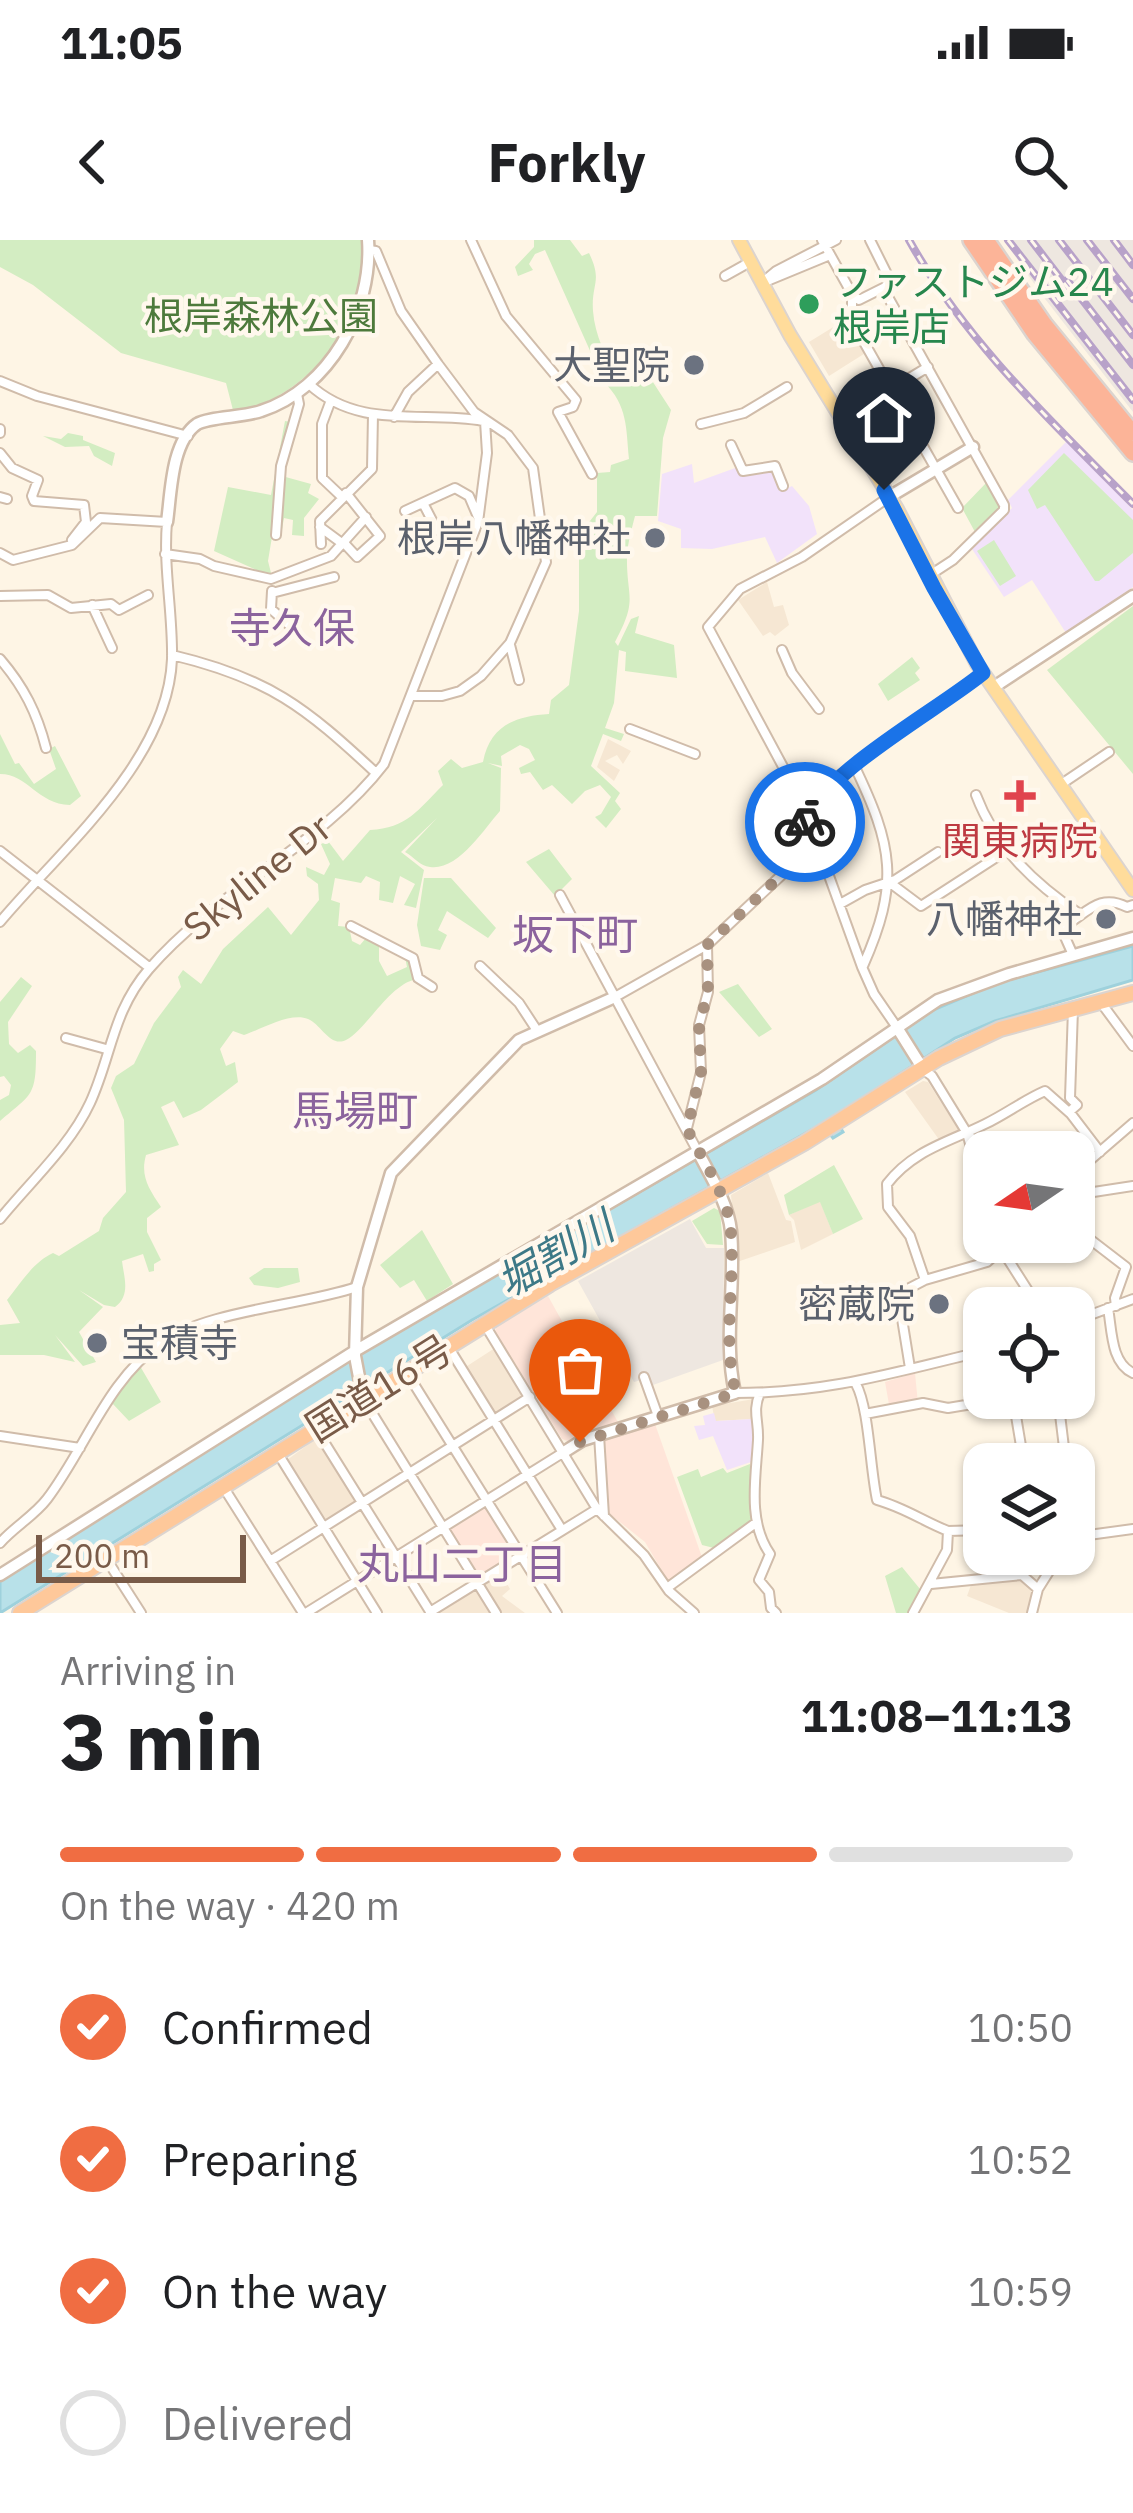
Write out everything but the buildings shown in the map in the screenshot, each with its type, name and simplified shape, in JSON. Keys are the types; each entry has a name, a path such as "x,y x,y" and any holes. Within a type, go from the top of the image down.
{"highway":[{"path":"978,240 1133,435"},
{"path":"978,240 1035,334 1133,452"},
{"name":"国道16号","path":"20,1613 316,1428 362,1394 717,1187 832,1126 921,1066 1000,1029 1133,993"}],"main road":[{"path":"739,240 889,497 983,673 1133,890"}],"street":[{"path":"471,240 506,316 576,400 573,407 558,412 592,474"},
{"path":"763,282 836,240"},
{"path":"852,294 863,299 889,284 890,275 870,240"},
{"path":"824,243 852,294 852,321 958,508"},
{"path":"369,245 376,251 400,311 438,364 485,421 508,435 533,468 546,557 510,643 481,676 460,691 442,696 412,695"},
{"path":"0,922 114,793 150,743 163,709 172,655 164,554 183,435 200,422 247,416 309,384 329,362 351,324 366,286 369,245"},
{"path":"763,282 826,254 831,256"},
{"path":"725,275 751,262"},
{"path":"884,288 1005,507 930,577"},
{"path":"394,417 408,392 438,364"},
{"path":"841,420 928,367"},
{"path":"0,381 37,396 183,435"},
{"path":"309,384 331,400 373,414 485,421"},
{"path":"701,424 743,412 787,387"},
{"path":"276,536 281,466 299,404 297,394"},
{"path":"320,527 357,557 380,536 322,478 322,424 331,400"},
{"path":"321,544 320,521 372,469 373,414"},
{"name":"Skyline Dr","path":"0,1219 79,1122 122,1010 151,968 216,904 356,796 376,773 412,695 479,517 487,453 485,421"},
{"path":"731,445 743,470 775,466 783,486"},
{"path":"966,1131 874,994 806,816 708,623 740,590 802,557 973,447"},
{"path":"0,453 12,468 38,480 34,501 83,505 86,521 69,545"},
{"path":"405,512 447,489 460,489 479,517"},
{"path":"423,503 437,530"},
{"path":"0,553 14,560 69,545 100,518 167,522"},
{"path":"164,554 273,578 331,556 366,518"},
{"path":"272,592 334,577"},
{"path":"273,578 271,609 288,623"},
{"path":"0,596 38,593 71,608 111,604 119,610 148,595"},
{"path":"994,687 1133,596"},
{"path":"92,605 112,648"},
{"path":"510,643 519,680"},
{"path":"782,650 792,673 819,709"},
{"path":"172,655 232,670 273,688 318,719 376,773"},
{"path":"0,659 32,704 46,748"},
{"path":"496,1613 362,1394 355,1353 357,1287 391,1173 519,1040 615,998 707,945 788,869 806,816 819,797 854,765 983,673"},
{"path":"630,729 694,754"},
{"path":"1058,786 1109,752"},
{"path":"854,765 890,857 882,922 862,967"},
{"path":"976,795 1006,850 1041,888 1081,915"},
{"path":"889,882 921,906 1006,850"},
{"path":"0,851 151,968"},
{"path":"840,904 938,852"},
{"path":"560,895 717,1187 731,1229 729,1360 736,1393"},
{"path":"1073,956 1061,928 1097,902 1133,904"},
{"path":"351,926 413,958 418,978 432,987"},
{"path":"0,1575 548,1236 699,1154 822,1079 938,1000 1133,938"},
{"path":"687,1129 701,1072 699,1025 708,992 707,945"},
{"path":"480,966 519,1003 538,1032"},
{"path":"1100,1002 1133,1046"},
{"path":"1069,1112 1077,1105 1070,1098 1073,1007"},
{"path":"66,1038 106,1049"},
{"path":"973,1131 1045,1091 1069,1112 1100,1152"},
{"path":"1095,1156 1133,1123"},
{"path":"925,1280 910,1236 888,1208 887,1184 901,1166 937,1144 963,1136"},
{"path":"1095,1192 1133,1186"},
{"path":"1095,1243 1126,1267 1112,1307 1118,1358 1133,1373"},
{"path":"910,1368 898,1294 925,1280 984,1263"},
{"path":"0,1543 44,1503 113,1393 160,1343 217,1320 357,1287"},
{"path":"1095,1313 1133,1299"},
{"path":"484,1324 601,1513 694,1613"},
{"path":"448,1346 562,1530"},
{"path":"223,1485 305,1613 599,1435 736,1393 856,1384 963,1356"},
{"path":"406,1372 557,1613"},
{"path":"644,1377 658,1416"},
{"path":"856,1384 877,1500 904,1507 948,1531 963,1530"},
{"path":"760,1393 753,1408 758,1441 754,1476 757,1522 770,1554 759,1580 776,1613"},
{"path":"270,1561 530,1397"},
{"path":"865,1414 923,1403 963,1406"},
{"path":"316,1428 430,1613 562,1530 601,1513"},
{"path":"599,1435 601,1513"},
{"path":"0,1436 80,1448"},
{"path":"277,1451 377,1613"},
{"path":"667,1588 757,1522"},
{"path":"1095,1535 1133,1529"},
{"path":"913,1613 947,1550 948,1531"},
{"path":"106,1558 141,1613"},
{"path":"930,1584 1022,1575 1038,1588"},
{"path":"1032,1613 1046,1575"}],"shaded area":[{"path":"1004,240 1133,240 1133,412 1042,295"},
{"path":"848,318 867,352 829,376 809,342"},
{"path":"1066,442 1133,510 1133,587 1066,633 1032,580 1004,597 972,549 1012,508 1008,500"},
{"path":"692,464 694,483 738,467 778,467 788,488 792,486 809,506 817,534 777,563 765,537 712,549 681,548 681,529 658,521 662,474"},
{"path":"767,582 774,607 783,605 789,625 775,636 770,632 763,636 738,600"},
{"path":"608,739 631,751 623,764 617,755 605,761 620,770 614,781 597,767"},
{"path":"923,1081 960,1132 940,1141 905,1092"},
{"path":"768,1173 786,1220 791,1221 795,1242 737,1262 731,1195"},
{"path":"820,1201 833,1234 801,1250 789,1215"},
{"path":"690,1219 706,1248 724,1248 723,1360 653,1385 660,1409 651,1411 641,1380 634,1382 578,1281"},
{"path":"548,1296 619,1424 568,1441 562,1439 495,1332"},
{"path":"495,1348 525,1396 496,1416 464,1368"},
{"path":"915,1373 918,1404 890,1410 885,1382"},
{"path":"754,1399 752,1419 715,1421 712,1406"},
{"path":"714,1413 716,1421 752,1419 751,1462 727,1470 713,1436 699,1440 694,1426 705,1425 703,1416"},
{"path":"655,1424 703,1560 669,1583 645,1542 606,1511 600,1441"},
{"path":"317,1438 358,1500 327,1521 287,1460"},
{"path":"488,1506 517,1553 480,1578 448,1531"},
{"path":"500,1572 510,1589 502,1596 525,1613 500,1613 483,1586"},
{"path":"1021,1577 1032,1593 1027,1613 1009,1613 967,1596 972,1582"},
{"path":"474,1589 491,1613 436,1613 436,1612"}],"green space":[{"name":"根岸森林公園","path":"0,240 362,240 354,300 330,350 289,389 234,414 226,383 121,353 33,285 0,267"},
{"path":"534,240 570,240 582,256 589,253 596,277 596,329 617,378 649,376 671,410 663,438 657,516 635,516 627,555 629,606 615,642 618,646 631,619 639,616 635,633 674,645 677,678 625,671 626,652 619,650 614,703 605,728 624,734 621,741 603,734 591,766 620,793 615,801 621,809 606,828 595,817 611,797 600,785 572,804 552,785 543,790 530,772 521,774 519,768 535,760 520,745 501,756 502,766 488,763 501,768 500,811 460,856 430,867 405,852 437,818 401,852 424,870 416,908 404,905 415,884 400,876 393,903 379,900 380,882 366,876 361,883 335,878 331,900 340,903 338,926 349,927 352,941 360,945 366,938 379,946 379,961 387,976 407,967 405,957 414,962 417,979 397,989 362,1027 340,1042 301,1017 244,1035 233,1031 220,1049 226,1066 235,1062 238,1082 183,1118 174,1101 161,1107 179,1145 146,1155 144,1163 147,1182 161,1207 147,1218 147,1232 161,1260 149,1272 143,1254 122,1261 125,1292 115,1307 79,1290 103,1307 79,1332 96,1362 83,1366 55,1335 75,1362 44,1355 0,1355 0,1325 20,1323 7,1300 22,1280 46,1257 59,1256 99,1231 103,1218 126,1192 124,1120 111,1088 116,1076 134,1064 154,1023 181,987 178,977 183,970 201,984 223,949 268,907 291,935 319,900 318,884 307,876 306,867 324,875 330,864 321,844 328,841 343,861 370,830 394,826 419,810 443,785 438,771 451,759 462,768 483,762 498,731 515,720 549,714 551,700 569,685 579,611 579,535 597,512 597,473 610,472 611,465 629,459 622,409 604,382 545,250 529,264 533,270 518,276 515,267 534,247"},
{"path":"285,421 291,422 268,561 272,577 214,551 228,487 271,495"},
{"path":"68,433 115,453 112,466 94,456 89,446 65,447 43,436 61,439"},
{"path":"1064,453 1133,520 1133,553 1099,581 1045,505 1037,509 1028,490"},
{"path":"282,476 311,484 308,493 319,499 304,518 304,536 292,535 293,520 284,518 281,535 277,535"},
{"path":"987,482 1000,509 975,532 962,508"},
{"path":"994,540 1016,576 1000,586 977,551"},
{"path":"1133,606 1133,774 1047,670"},
{"path":"912,657 920,668 915,673 920,680 888,701 878,684"},
{"path":"0,734 15,764 34,784 56,769 49,749 55,746 81,796 70,805 59,803 0,774"},
{"path":"549,849 572,879 555,896 526,862"},
{"path":"424,878 451,878 496,928 488,938 447,911 438,930 447,935 440,950 421,946 417,925"},
{"path":"21,977 32,986 8,1022 9,1044 18,1053 30,1045 36,1051 35,1077 26,1098 0,1121 0,1100 9,1095 11,1085 0,1077 0,1002"},
{"path":"738,984 772,1029 759,1037 719,992"},
{"path":"834,1165 863,1219 833,1234 820,1202 789,1215 784,1195"},
{"path":"714,1208 720,1211 723,1245 707,1244 692,1221"},
{"path":"422,1230 453,1284 427,1301 414,1280 400,1288 380,1265"},
{"path":"264,1268 298,1268 300,1282 278,1288 254,1285 249,1278"},
{"path":"140,1366 161,1402 129,1421 112,1403"},
{"path":"750,1464 754,1521 714,1548 702,1545 677,1477 698,1469 701,1477 723,1468 727,1473"},
{"path":"902,1567 920,1589 909,1613 896,1613 885,1576"}],"water":[{"name":"堀割川","path":"1133,946 1133,980 995,1021 955,1038 834,1117 843,1132 833,1138 822,1124 472,1320 0,1613 0,1579 355,1356 816,1090 933,1010 997,983"}],"railway":[{"path":"909,240 984,347 1133,504"},
{"path":"1008,240 1133,400"},
{"path":"1031,240 1074,296"},
{"path":"1059,240 1133,335"},
{"path":"1087,240 1133,299"},
{"path":"1114,240 1133,265"},
{"path":"1067,280 1133,365"}],"way so far":[{"path":"580,1442 736,1393 729,1360 731,1229 687,1129 701,1072 699,1025 708,992 707,945 788,869 805,822"}],"place":[{"name":"ファストジム24 根岸店","path":"809,304"},
{"name":"大聖院","path":"694,365"},
{"name":"根岸八幡神社","path":"655,538"},
{"name":"関東病院","path":"1020,796"},
{"name":"八幡神社","path":"1106,919"},
{"name":"密蔵院","path":"939,1304"},
{"name":"宝積寺","path":"97,1343"}],"district":[{"name":"寺久保","path":"292,628"},
{"name":"坂下町","path":"575,935"},
{"name":"馬場町","path":"355,1111"},
{"name":"丸山二丁目","path":"462,1564"}],"route":[{"path":"805,822 813,804 842,773 983,673 884,490"}]}
